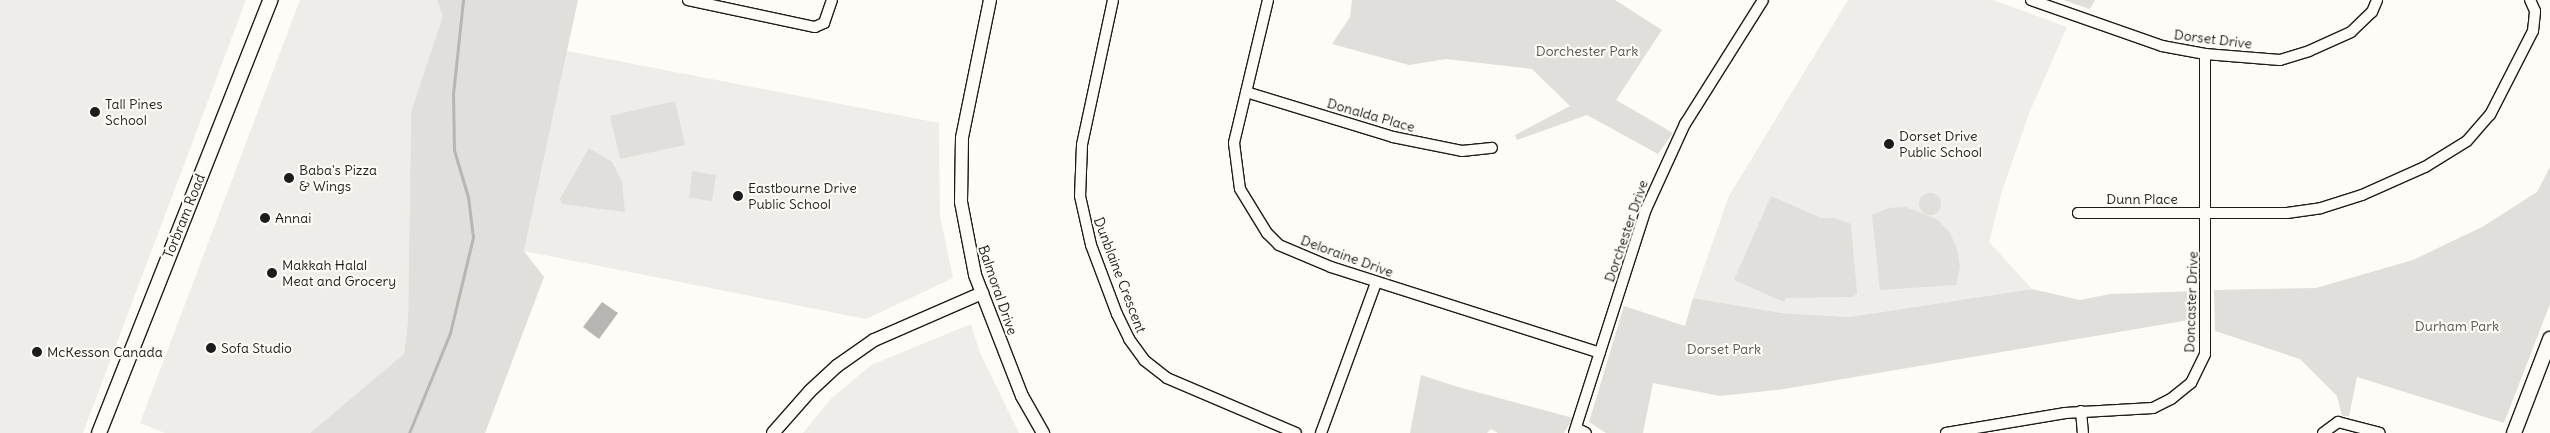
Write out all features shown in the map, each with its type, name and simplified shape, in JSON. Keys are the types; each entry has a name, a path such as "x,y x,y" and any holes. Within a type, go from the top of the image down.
{"main road":[{"name":"Torbram Road","path":"99,433 270,0"},
{"path":"2514,433 2550,338"}],"street":[{"path":"688,0 815,27 824,23 832,0"},
{"name":"Balmoral Drive","path":"990,0 962,138 960,172 965,233 982,293 1022,396 1043,433"},
{"name":"Dunblaine Crescent","path":"1113,0 1082,145 1080,187 1091,245 1117,314 1128,339 1139,353 1167,378 1296,433"},
{"name":"Deloraine Drive","path":"1268,0 1234,143 1234,165 1240,189 1253,214 1279,245 1376,283 1600,353"},
{"name":"Dorset Drive","path":"2031,0 2140,40 2205,54 2269,59 2294,57 2351,32 2372,12 2377,0"},
{"name":"Dunn Place","path":"2078,213 2287,213 2321,208 2362,196 2425,167 2467,141 2490,115 2533,31 2535,10 2530,0"},
{"name":"Dorchester Drive","path":"1579,432 1600,353 1646,209 1686,124 1761,1"},
{"name":"Doncaster Drive","path":"1946,433 2081,411 2153,408 2171,399 2191,383 2201,368 2205,354 2205,54"},
{"name":"Donalda Place","path":"1246,92 1393,137 1462,151 1492,148"},
{"path":"1321,433 1376,283"},
{"path":"774,433 810,390 837,366 874,340 982,293"},
{"path":"2081,411 2083,433"},
{"path":"2323,433 2338,422 2380,433"}],"shaded area":[{"name":"Tall Pines School","path":"0,0 246,0 83,433 0,433"},
{"path":"300,0 437,0 444,16 411,112 408,321 404,355 310,433 165,433 140,423"},
{"name":"Dorset Drive Public School","path":"1848,0 1993,0 2067,27 2030,111 2002,191 1989,242 2032,289 1849,317 1781,313 1693,298 1729,196"},
{"name":"Eastbourne Drive Public School","path":"567,51 939,123 940,216 953,278 866,319 524,251"},
{"path":"602,302 618,313 599,339 583,327"},
{"path":"971,324 980,353 1019,433 803,433 831,399 871,365"}],"green space":[{"path":"437,0 578,0 524,251 544,277 485,433 310,433 404,354 408,321 411,112 443,16"},
{"name":"Dorchester Park","path":"1352,0 1615,0 1662,30 1616,100 1673,133 1658,154 1587,115 1517,140 1515,135 1570,106 1532,69 1446,59 1409,65 1332,44 1350,17"},
{"path":"2063,0 2095,0 2090,9"},
{"path":"675,101 685,145 620,159 610,116"},
{"path":"589,148 612,162 622,182 625,212 562,204 560,199"},
{"name":"Durham Park","path":"2550,167 2550,304 2504,423 2357,377 2349,416 2342,416 2337,396 2300,359 2215,331 2214,290 2316,288 2413,260 2482,227 2537,192"},
{"path":"692,171 716,175 712,201 689,198"},
{"path":"1930,193 1938,196 1941,204 1938,212 1930,215 1922,212 1919,204 1922,196"},
{"path":"1771,196 1821,218 1835,218 1851,224 1857,293 1853,297 1786,298 1784,302 1734,280"},
{"path":"1906,207 1938,220 1950,233 1957,249 1960,267 1956,285 1880,290 1872,215 1888,208"},
{"name":"Dorset Park","path":"2032,289 2080,300 2110,294 2198,291 2195,319 1784,389 1720,396 1653,383 1643,433 1606,433 1589,422 1624,306 1685,326 1693,298 1781,313 1849,317"},
{"path":"1421,375 1573,418 1564,433 1498,433 1491,429 1487,433 1410,433"}],"waterway":[{"path":"409,433 450,333 473,237 468,197 454,150 453,94 463,0"}],"place":[{"name":"Tall Pines School","path":"95,112"},
{"name":"Dorset Drive Public School","path":"1889,144"},
{"name":"Baba's Pizza & Wings","path":"289,178"},
{"name":"Eastbourne Drive Public School","path":"738,196"},
{"name":"Annai","path":"265,218"},
{"name":"Makkah Halal Meat and Grocery","path":"272,273"},
{"name":"Sofa Studio","path":"211,348"},
{"name":"McKesson Canada","path":"37,352"}]}
